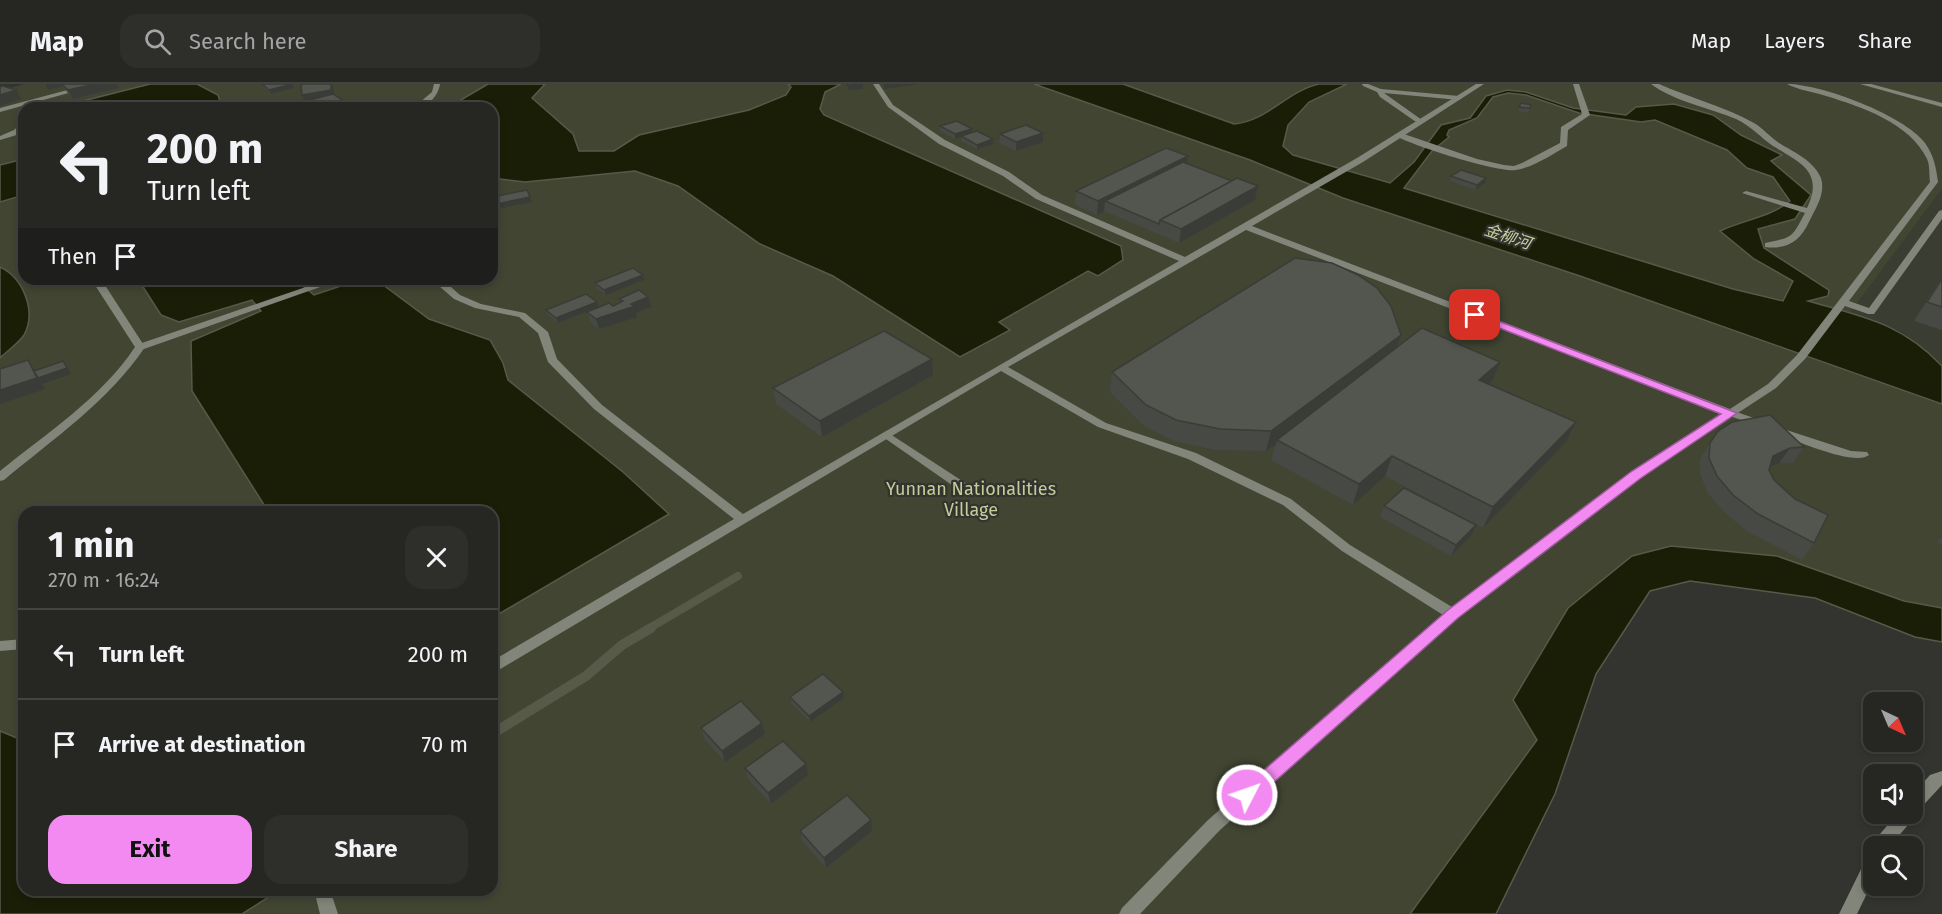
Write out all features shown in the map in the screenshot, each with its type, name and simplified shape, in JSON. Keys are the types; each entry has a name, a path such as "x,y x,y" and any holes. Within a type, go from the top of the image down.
{"street":[{"path":"27,102 98,84"},
{"path":"424,102 435,93 437,84"},
{"path":"876,84 890,106 942,142 1006,174 1039,197 1185,260"},
{"path":"498,664 1001,367 1360,160 1481,84"},
{"path":"1398,135 1494,165 1511,168 1523,166 1564,144 1564,129 1585,111 1576,84"},
{"path":"1654,84 1755,126 1773,143 1797,155 1815,176 1820,193 1807,211 1803,232 1790,242 1768,245"},
{"path":"1128,914 1214,825 1453,614 1636,474 1772,386 1801,357 1934,182 1938,170 1936,159 1916,134 1890,118 1867,107 1790,84"},
{"path":"1863,84 1942,105"},
{"path":"1365,86 1380,91 1459,98"},
{"path":"1380,91 1382,96 1419,122"},
{"path":"47,102 58,93"},
{"path":"0,110 18,105"},
{"path":"0,138 18,131"},
{"path":"1746,193 1807,211"},
{"path":"1841,305 1871,312 1942,213"},
{"path":"1244,226 1731,413 1850,455 1863,455"},
{"path":"100,285 140,347"},
{"path":"0,477 99,393 134,358 140,347 320,285"},
{"path":"443,285 457,297 478,306 522,315 543,332 552,360 598,407 743,520"},
{"path":"1001,367 1102,425 1192,456 1287,502 1346,548 1453,614"},
{"path":"887,435 966,489"},
{"path":"0,646 18,644"},
{"path":"1923,795 1936,780 1942,778"},
{"path":"1888,836 1899,824"},
{"path":"1848,914 1863,883"},
{"path":"324,896 328,914"}],"shaded area":[{"path":"1942,189 1942,366 1904,333 1850,313"}],"green space":[{"name":"Yunnan Nationalities Village","path":"24,84 1942,84 1942,189 1850,313 1820,360 1942,404 1942,608 1632,556 1568,608 1514,700 1537,740 1410,914 0,914 0,358 24,335 3,268 0,267 0,91"}],"water":[{"path":"150,84 197,84 218,95 220,102 82,102"},
{"path":"488,84 545,84 532,98 573,134 579,151 614,151 639,135 749,110 786,95 791,87 788,84 841,84 825,92 820,109 824,115 1121,246 1123,260 1098,276 1088,271 999,322 1010,330 960,357 833,276 760,244 678,186 635,171 525,182 498,179 498,102 457,102"},
{"name":"金柳河","path":"1034,84 1123,84 1234,124 1257,117 1297,93 1319,84 1347,84 1309,102 1288,125 1283,146 1293,155 1390,183 1414,162 1441,125 1470,118 1486,96 1507,90 1526,92 1573,108 1626,115 1636,107 1674,104 1713,115 1741,135 1782,155 1771,161 1811,195 1795,219 1758,229 1764,248 1829,290 1828,296 1808,301 1881,323 1912,340 1927,352 1942,366 1942,404 1580,276 1343,198 1250,160","holes":["1508,93 1526,95 1579,113 1641,122 1655,120 1727,150 1747,168 1773,177 1790,201 1766,215 1720,231 1754,259 1793,281 1783,301 1733,289 1404,188 1432,151 1449,137 1447,135 1449,130 1477,118 1493,97"]},
{"path":"18,160 18,197 0,202 0,165"},
{"path":"0,267 8,272 21,287 26,296 29,316 24,335 0,358"},
{"path":"142,285 302,285 314,295 344,285 383,285 429,319 490,340 503,363 508,380 623,472 669,514 498,614 498,506 265,506 192,391 191,341 261,311 252,300 179,322 161,315"},
{"path":"1671,546 1777,556 1904,601 1942,608 1942,642 1915,637 1815,598 1690,581 1650,591 1596,674 1555,794 1496,914 1410,914 1537,740 1513,700 1568,608 1632,556"},
{"path":"0,731 18,738 18,896 270,896 242,914 0,914"}],"building":[{"path":"62,84 95,84 68,90"},
{"path":"262,84 292,84 269,90"},
{"path":"301,84 331,84 331,90 302,95"},
{"path":"0,87 16,90 0,95"},
{"path":"333,94 342,100 335,102 302,102"},
{"path":"1521,103 1531,105 1530,108 1519,107"},
{"path":"957,121 972,129 955,134 940,126"},
{"path":"1026,125 1043,133 1016,142 1000,134"},
{"path":"977,131 993,139 977,145 961,136"},
{"path":"1166,148 1188,156 1098,201 1076,191"},
{"path":"1183,162 1232,181 1160,220 1159,224 1105,201"},
{"path":"1461,170 1486,178 1477,185 1451,176"},
{"path":"1237,178 1258,186 1181,229 1160,220"},
{"path":"527,190 530,197 498,204 498,196"},
{"path":"1295,258 1332,263 1358,275 1377,288 1391,306 1401,335 1271,431 1220,429 1176,420 1146,405 1112,372"},
{"path":"633,268 643,275 604,290 595,283"},
{"path":"1942,279 1942,307 1927,302"},
{"path":"639,290 648,297 631,304 635,306 596,319 587,312 609,303 613,306 623,301 619,299"},
{"path":"586,294 597,302 556,318 546,310"},
{"path":"1422,328 1500,362 1479,380 1576,422 1493,507 1392,456 1359,484 1277,440"},
{"path":"884,331 932,359 820,421 773,388"},
{"path":"28,360 37,378 0,390 0,369"},
{"path":"63,361 67,368 38,378 34,371"},
{"path":"1770,415 1804,447 1790,448 1773,456 1769,470 1774,480 1795,499 1828,515 1814,543 1758,514 1733,495 1717,476 1709,458 1710,443 1718,431 1732,422"},
{"path":"1404,488 1476,525 1456,545 1384,506"},
{"path":"823,674 843,692 809,716 790,697"},
{"path":"741,701 762,723 722,751 701,728"},
{"path":"783,741 806,764 768,793 745,768"},
{"path":"847,795 871,820 824,858 800,831"}],"waterway":[{"path":"648,629 738,576"},
{"path":"498,730 586,676 622,645 651,628"}],"route":[{"path":"1247,795 1453,614 1636,474 1731,413 1475,315"}]}
